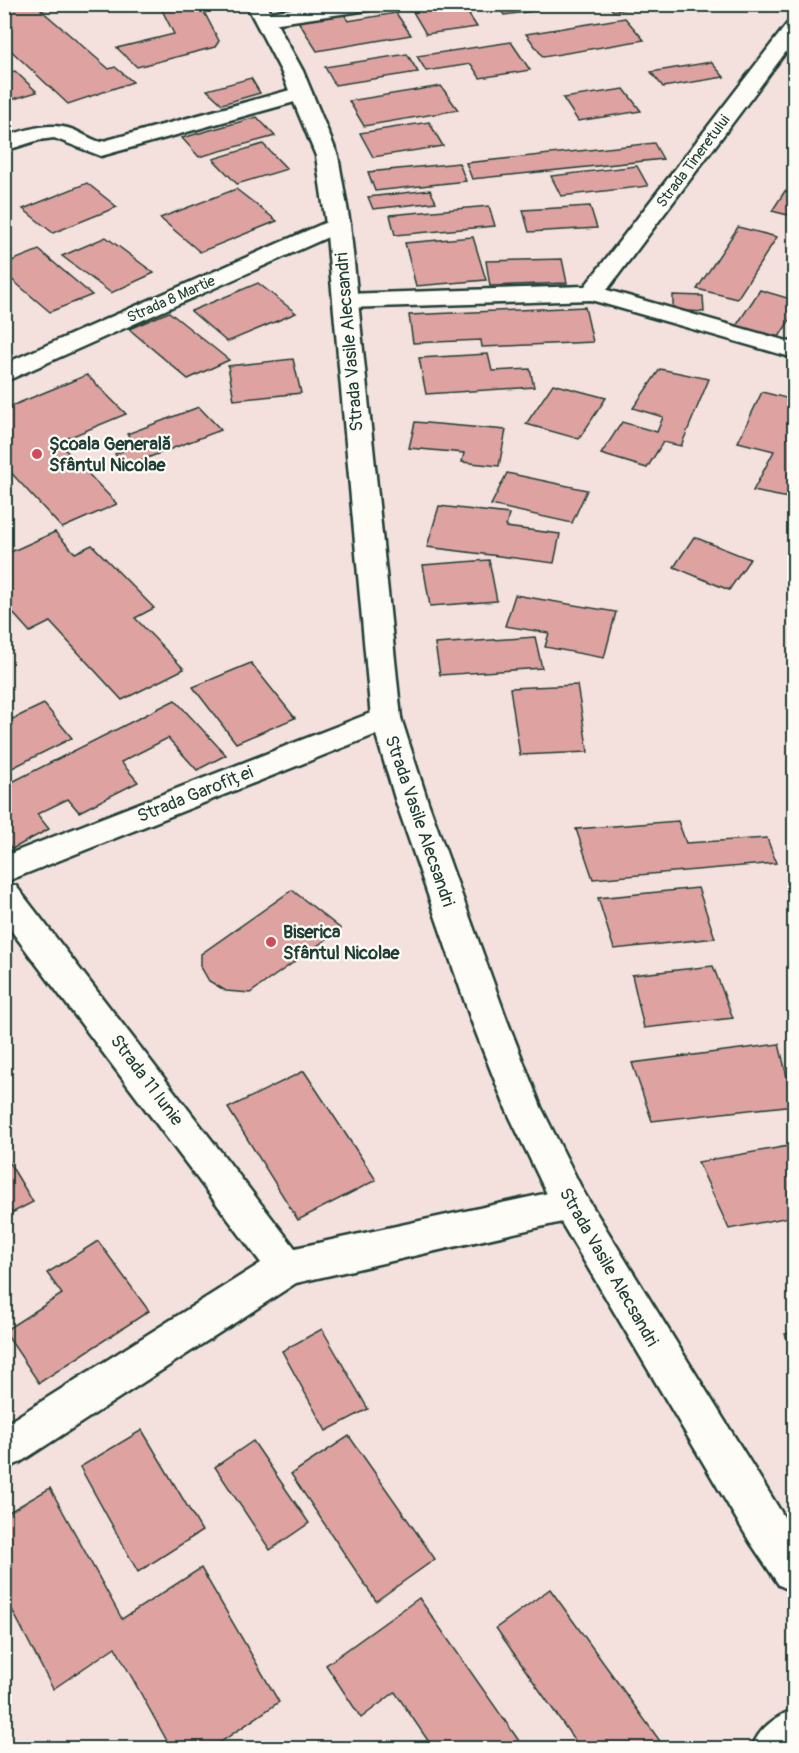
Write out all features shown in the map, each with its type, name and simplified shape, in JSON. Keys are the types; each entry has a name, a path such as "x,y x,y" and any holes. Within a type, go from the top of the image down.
{"street":[{"path":"261,12 369,4"},
{"name":"Strada Vasile Alecsandri","path":"261,12 301,93 327,156 338,224 386,718 489,1020 524,1108 571,1205 765,1527 795,1570"},
{"name":"Strada Tineretului","path":"592,293 795,28"},
{"path":"4,144 42,133 60,132 89,148 101,149 301,93"},
{"name":"Strada 8 Martie","path":"4,374 338,224"},
{"path":"345,301 592,293 795,351"},
{"name":"Strada Garofiței","path":"4,870 386,718"},
{"name":"Strada 11 Iunie","path":"4,895 286,1267"},
{"path":"4,1449 286,1267 571,1205"},
{"path":"775,1749 795,1732"}],"building":[{"path":"4,4 42,4 47,9 41,10 109,69 115,67 133,82 68,104 4,44"},
{"path":"159,4 200,4 219,41 215,47 137,67 117,48 174,34"},
{"path":"462,4 477,27 426,34 409,5"},
{"path":"497,4 579,4 580,5 504,15"},
{"path":"608,4 661,4 613,11"},
{"path":"396,13 411,35 317,51 298,21 344,14 348,21"},
{"path":"625,18 644,40 543,57 526,34"},
{"path":"511,42 530,70 480,78 471,64 426,71 417,56"},
{"path":"407,54 418,72 335,85 325,67"},
{"path":"711,62 724,77 663,87 651,72"},
{"path":"15,71 37,92 4,102 4,74"},
{"path":"251,78 260,93 222,104 207,90"},
{"path":"441,86 458,110 364,126 349,101"},
{"path":"624,89 641,111 578,121 563,98"},
{"path":"257,117 275,136 199,157 182,138"},
{"path":"429,122 443,146 373,157 360,133"},
{"path":"654,143 663,159 472,179 466,163"},
{"path":"263,144 287,169 237,184 213,159"},
{"path":"459,163 466,181 375,191 368,172"},
{"path":"637,166 648,186 561,196 551,176"},
{"path":"87,183 117,207 53,233 23,209"},
{"path":"236,189 277,221 200,252 160,218"},
{"path":"430,190 436,202 373,209 368,197"},
{"path":"785,191 794,194 792,216 772,211"},
{"path":"489,206 495,226 395,235 390,215"},
{"path":"590,206 597,228 529,232 523,210"},
{"path":"738,227 777,237 737,299 697,289"},
{"path":"106,237 154,273 111,293 62,256"},
{"path":"473,237 486,280 416,286 405,243"},
{"path":"39,250 92,295 50,312 4,273 4,264"},
{"path":"562,259 567,283 490,286 486,261"},
{"path":"258,283 296,313 227,342 191,311"},
{"path":"760,290 794,300 794,313 779,337 736,326"},
{"path":"673,295 703,296 704,312 673,310"},
{"path":"585,307 593,342 482,347 481,340 413,343 409,315"},
{"path":"169,312 229,360 188,379 129,329"},
{"path":"488,354 492,371 530,369 534,387 426,394 419,358"},
{"path":"293,359 301,393 234,400 228,366"},
{"path":"660,369 709,379 681,446 663,442 647,468 601,454 622,422 657,432 663,417 633,408"},
{"name":"Școala Generală Sfântul Nicolae","path":"87,375 126,414 58,442 117,504 62,528 4,465 4,409"},
{"path":"553,384 606,398 579,439 526,424"},
{"path":"762,392 794,400 794,499 753,491 774,451 738,442"},
{"path":"199,407 221,430 126,466 115,454 137,445 127,434"},
{"path":"415,422 506,430 499,466 462,462 464,453 409,448"},
{"path":"507,473 587,490 572,523 491,505"},
{"path":"439,506 509,514 506,527 560,534 554,563 427,547"},
{"path":"55,532 75,553 92,545 154,608 135,618 184,669 122,700 50,622 30,632 4,603 4,555"},
{"path":"694,537 750,559 729,590 674,567"},
{"path":"489,560 497,601 430,606 423,565"},
{"path":"515,595 616,612 604,658 545,647 549,633 505,626"},
{"path":"535,637 542,668 440,675 435,644"},
{"path":"251,663 295,718 236,743 193,687"},
{"path":"577,685 588,752 520,755 510,688"},
{"path":"175,700 226,755 197,770 168,738 121,762 138,782 79,812 68,799 37,814 49,829 12,849 4,839 4,786"},
{"path":"44,704 72,738 8,770 4,765 4,723"},
{"path":"678,821 686,843 767,838 776,863 593,879 576,829"},
{"path":"698,888 715,938 614,949 598,898"},
{"name":"Biserica Sfântul Nicolae","path":"292,890 341,929 250,993 226,991 209,981 201,967 201,954"},
{"path":"713,966 733,1018 644,1028 632,975"},
{"path":"779,1044 794,1105 652,1121 632,1063"},
{"path":"304,1071 376,1180 298,1220 228,1108"},
{"path":"794,1145 794,1216 729,1229 698,1162"},
{"path":"4,1154 33,1202 4,1217"},
{"path":"98,1241 149,1311 39,1383 4,1331 62,1294 47,1273"},
{"path":"322,1329 368,1409 326,1431 282,1351"},
{"path":"794,1332 794,1355 785,1334"},
{"path":"142,1430 202,1531 138,1572 80,1467"},
{"path":"349,1436 435,1559 376,1601 291,1474"},
{"path":"253,1441 309,1523 270,1550 215,1467"},
{"path":"50,1488 122,1619 201,1568 279,1702 212,1748 171,1748 115,1647 53,1689 4,1594 4,1515"},
{"path":"550,1589 665,1748 580,1748 496,1628"},
{"path":"419,1598 524,1748 433,1748 395,1692 361,1718 326,1665"}],"place":[{"name":"Școala Generală Sfântul Nicolae","path":"37,454"},
{"name":"Biserica Sfântul Nicolae","path":"271,942"}]}
